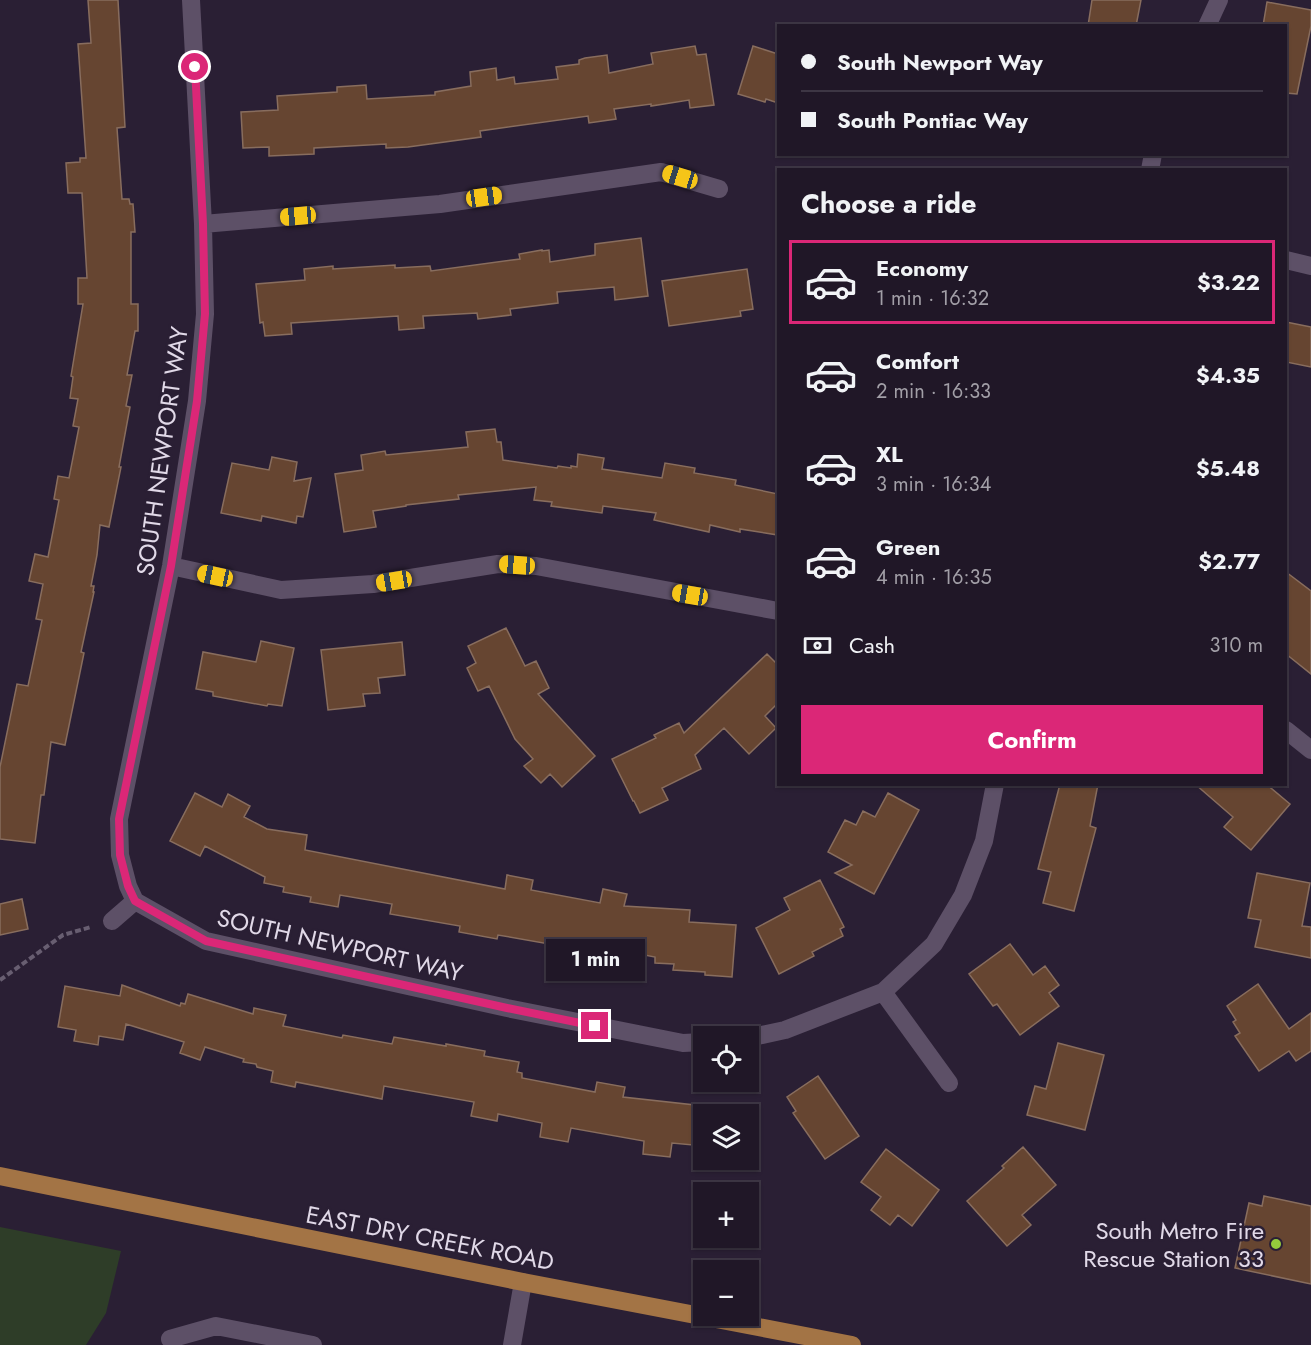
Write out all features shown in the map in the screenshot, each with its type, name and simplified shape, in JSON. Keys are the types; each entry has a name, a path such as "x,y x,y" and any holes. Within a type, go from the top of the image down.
{"main road":[{"name":"EAST DRY CREEK ROAD","path":"0,1176 524,1282 852,1345"}],"street":[{"name":"SOUTH NEWPORT WAY","path":"191,0 203,224 205,314 198,390 171,566 119,819 120,855 128,886 135,901 206,941 507,1008 683,1043 693,1043"},
{"path":"1208,24 1219,0"},
{"path":"203,224 440,204 661,172 719,189"},
{"path":"1287,260 1311,266"},
{"path":"171,566 281,590 373,584 498,564 527,566 777,611"},
{"path":"1287,731 1311,750"},
{"path":"759,1036 785,1030 883,992 934,944 963,895 984,841 995,786"},
{"path":"112,921 135,901"},
{"path":"883,992 949,1083"},
{"path":"512,1345 524,1282"},
{"path":"170,1339 216,1326 313,1345"}],"path":[{"path":"0,980 63,935 112,921"}],"green space":[{"path":"0,1227 121,1251 106,1313 86,1345 0,1345"}],"building":[{"path":"88,0 118,0 125,127 117,128 122,199 129,199 130,204 133,204 135,232 131,232 131,304 138,304 138,331 135,331 127,375 132,375 126,406 130,407 119,467 121,467 109,527 100,525 91,586 94,586 94,592 81,652 84,653 65,745 51,742 35,843 0,839 0,767 17,684 28,686 42,620 36,619 43,584 29,581 35,554 48,557 59,500 54,499 58,476 69,478 79,427 73,426 78,399 70,398 73,377 71,376 83,304 78,304 78,278 87,278 82,193 68,193 66,163 80,162 80,158 86,158 78,44 91,43"},
{"path":"1092,0 1141,0 1136,24 1088,24"},
{"path":"1267,2 1311,10 1311,26 1297,94 1287,93 1287,24 1263,24"},
{"path":"695,46 697,55 706,54 714,105 690,108 689,100 614,109 616,119 589,123 588,116 480,131 481,137 408,147 386,148 386,144 314,148 314,154 269,156 269,147 243,148 241,112 278,110 277,96 337,92 337,87 366,85 367,99 435,95 435,92 471,86 470,72 496,68 497,80 514,77 515,84 558,79 556,67 579,64 579,60 585,58 607,55 609,73 653,64 651,53"},
{"path":"753,46 777,54 777,103 766,99 765,102 738,94"},
{"path":"641,238 648,296 615,300 614,287 557,292 558,303 510,309 511,315 478,319 477,313 423,316 424,328 399,330 398,316 291,323 292,334 265,336 263,322 260,323 256,284 305,280 304,269 395,265 395,268 430,266 431,271 520,259 519,254 542,250 549,250 550,262 595,255 595,244"},
{"path":"747,269 753,309 740,311 741,316 669,326 662,281"},
{"path":"1287,322 1311,327 1311,367 1287,362"},
{"path":"495,429 497,442 501,442 503,460 571,468 571,466 577,467 578,454 604,458 602,469 662,478 665,463 695,468 694,473 736,480 735,485 777,494 777,535 740,529 740,532 710,525 709,532 654,520 656,513 603,506 602,513 551,506 552,502 534,500 536,487 458,495 459,499 373,511 376,527 344,532 335,474 363,470 361,455 385,451 386,455 468,447 466,432"},
{"path":"272,457 297,462 294,481 311,478 303,517 297,516 296,523 262,516 261,521 221,513 232,463 269,470"},
{"path":"1287,573 1311,591 1311,674 1287,655"},
{"path":"506,628 525,666 536,661 549,688 538,694 595,756 562,787 550,774 541,783 524,766 533,759 515,739 489,686 478,691 467,668 476,663 468,646"},
{"path":"261,641 294,648 282,706 268,704 267,706 213,696 213,692 196,689 203,652 256,662"},
{"path":"402,642 405,675 378,678 380,693 363,694 365,706 328,710 321,650"},
{"path":"767,654 777,664 777,704 765,716 776,728 749,754 724,728 695,755 701,769 662,788 668,800 640,813 612,759 656,738 654,735 679,723 684,733"},
{"path":"1059,786 1098,786 1090,826 1096,828 1074,911 1043,903 1051,872 1038,869"},
{"path":"1197,786 1268,786 1290,804 1251,850 1224,827 1233,817"},
{"path":"195,793 222,807 228,794 250,806 244,817 267,829 307,835 305,850 505,889 507,875 533,880 531,890 600,903 603,889 627,894 624,906 690,910 689,922 736,925 732,977 673,970 674,964 655,963 655,957 594,945 589,962 560,956 561,946 498,935 497,939 459,932 460,926 390,914 392,904 340,895 338,907 310,902 311,897 283,892 284,887 264,883 265,877 205,846 200,856 170,841"},
{"path":"888,793 919,810 874,894 835,873 852,865 828,852 845,820 856,825 863,811 875,817"},
{"path":"1257,873 1310,883 1302,926 1311,927 1311,958 1255,947 1261,920 1248,918"},
{"path":"820,880 844,927 840,929 843,936 812,952 814,956 779,974 756,928 790,910 784,898"},
{"path":"22,899 28,929 0,935 0,904"},
{"path":"1010,944 1033,975 1045,966 1059,985 1049,993 1059,1006 1020,1035 997,1004 993,1006 969,974"},
{"path":"1258,984 1289,1029 1311,1013 1311,1051 1296,1061 1289,1051 1259,1071 1235,1036 1240,1033 1233,1022 1236,1020 1227,1006"},
{"path":"122,985 180,1006 181,1003 185,1004 188,994 253,1014 254,1008 286,1015 283,1026 342,1038 343,1035 392,1044 394,1037 485,1051 484,1056 519,1062 517,1072 522,1073 522,1078 595,1092 597,1082 625,1087 623,1097 693,1105 693,1145 672,1143 670,1157 643,1154 644,1141 571,1128 568,1142 540,1137 542,1123 498,1114 497,1121 471,1116 474,1102 384,1086 382,1099 296,1082 295,1087 271,1082 273,1071 257,1067 256,1064 243,1062 244,1059 205,1047 200,1060 180,1053 184,1042 126,1024 123,1040 99,1036 98,1045 74,1041 76,1030 58,1027 65,986 120,996"},
{"path":"1058,1043 1104,1055 1085,1130 1027,1115 1035,1086 1046,1089"},
{"path":"818,1076 859,1136 825,1159 793,1113 796,1111 787,1097"},
{"path":"1023,1147 1056,1185 1022,1215 1031,1225 1007,1246 967,1201 1004,1168 1002,1166"},
{"path":"886,1149 939,1190 912,1226 898,1215 890,1225 871,1210 881,1197 861,1182"},
{"name":"South Metro Fire Rescue Station 33","path":"1264,1196 1311,1206 1311,1284 1235,1268 1249,1203 1262,1206"}],"place":[{"name":"South Metro Fire Rescue Station 33","path":"1276,1244"}],"route":[{"path":"195,67 205,314 197,401 171,566 119,819 120,855 128,886 135,901 206,941 595,1026"}]}
